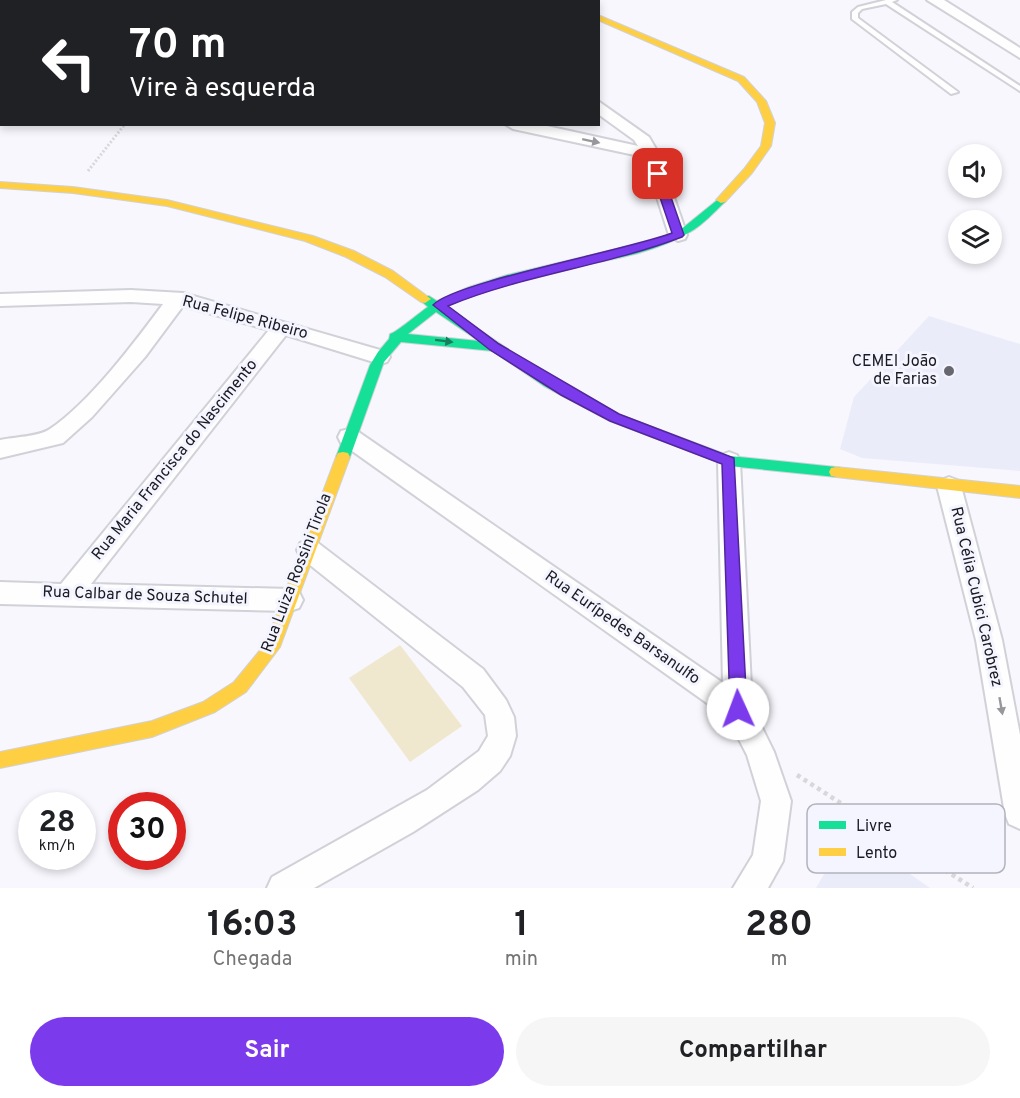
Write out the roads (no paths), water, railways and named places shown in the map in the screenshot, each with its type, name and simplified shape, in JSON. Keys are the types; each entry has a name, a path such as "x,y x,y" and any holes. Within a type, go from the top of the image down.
{"street":[{"path":"934,0 1020,54"},
{"name":"Rua Luiza Rossini Tirola","path":"0,760 150,730 205,709 235,691 257,670 272,646 380,357 394,337 439,305 480,288 648,246 678,235 710,211 763,156 771,132 770,113 757,94 741,79 600,18"},
{"path":"600,107 641,137 651,154 678,235"},
{"path":"522,126 651,154"},
{"path":"0,185 74,190 167,203 309,238 350,254 389,274 439,305 494,347 549,383 615,418 729,461 1020,492"},
{"name":"Rua Felipe Ribeiro","path":"0,300 131,296 178,299 230,311 380,357"},
{"path":"0,449 56,437 84,411 138,352 178,299"},
{"name":"Rua Maria Francisca do Nascimento","path":"69,593 282,327"},
{"path":"394,337 494,347"},
{"name":"Rua Eurípedes Barsanulfo","path":"349,437 738,709 760,752 776,801 768,861 749,888"},
{"path":"729,461 738,709"},
{"name":"Rua Célia Cubici Carobrez","path":"949,486 989,640 1020,814"},
{"path":"283,888 433,803 485,768 500,747 502,721 493,700 473,678 309,550"},
{"name":"Rua Calbar de Souza Schutel","path":"0,593 290,600"}],"lane":[{"path":"954,92 855,19 855,12 860,8 890,1 1020,89"}],"place":[{"name":"CEMEI João de Farias","path":"949,371"}]}
